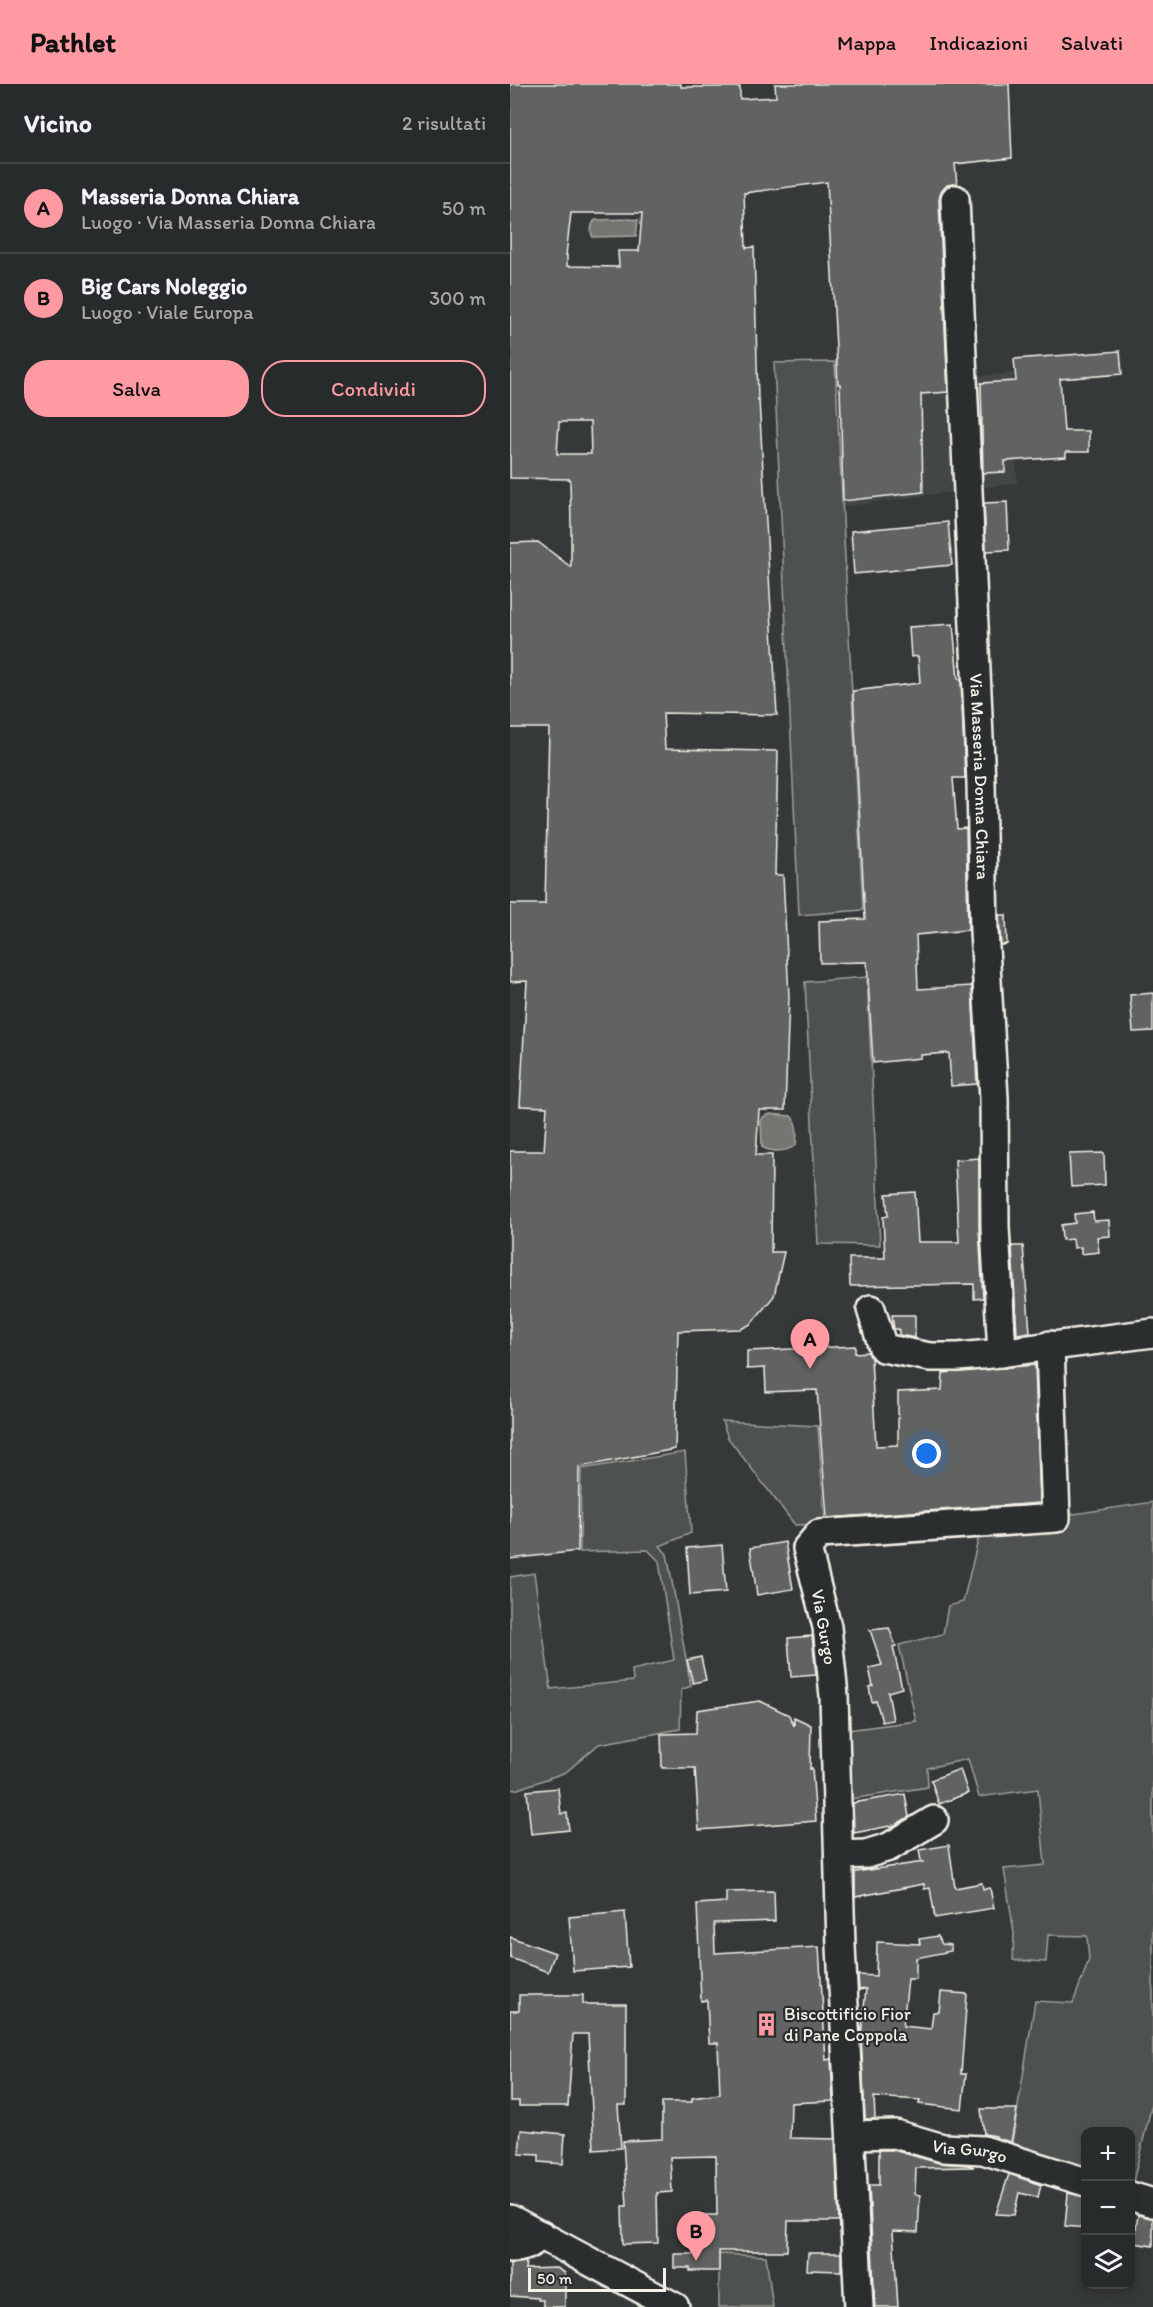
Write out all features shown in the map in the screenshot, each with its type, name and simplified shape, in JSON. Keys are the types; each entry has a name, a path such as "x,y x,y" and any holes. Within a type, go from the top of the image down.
{"street":[{"name":"Via Masseria Donna Chiara","path":"955,199 981,783 984,931 994,1098 995,1227 1002,1353"},
{"path":"871,1309 883,1348 930,1357 1002,1353 1153,1333"},
{"name":"Via Gurgo","path":"859,2307 841,1946 834,1696 827,1628 807,1548 819,1534 1056,1518 1050,1345"},
{"path":"839,1855 866,1854 889,1847 934,1820"},
{"name":"Via Gurgo","path":"852,2134 896,2134 943,2148 983,2150 1083,2181"},
{"path":"1135,2197 1153,2203"},
{"path":"510,2219 675,2307"},
{"path":"510,2248 530,2245 540,2235"}],"shaded area":[{"path":"595,220 638,220 636,236 593,237 592,235"},
{"path":"835,362 863,910 799,915 774,363"},
{"path":"1014,373 1017,483 841,507 837,389"},
{"path":"867,977 880,1245 818,1244 805,982"},
{"path":"770,1114 791,1116 796,1126 796,1145 779,1151 762,1147 761,1122 763,1117"},
{"path":"722,1421 818,1426 825,1524 795,1525 728,1438"},
{"path":"685,1452 691,1533 660,1546 667,1554 691,1686 681,1690 680,1729 599,1744 566,1772 510,1790 510,1577 534,1573 551,1689 633,1681 632,1670 674,1660 659,1561 648,1550 580,1552 581,1469"},
{"path":"1153,1502 1153,2100 1135,2174 1135,2127 1081,2127 1081,2177 1010,2156 1035,2001 1073,2003 1089,1960 1087,1936 1048,1935 1046,1962 1013,1960 1014,1933 1004,1869 1045,1865 1038,1789 979,1797 968,1759 927,1768 928,1787 844,1800 840,1731 916,1721 899,1645 943,1634 948,1606 963,1602 981,1528"},
{"path":"719,2254 766,2256 773,2307 719,2307"}],"building":[{"path":"510,84 681,84 681,87 740,87 740,99 776,97 775,84 1009,84 1012,158 955,164 957,184 947,185 941,192 939,200 948,392 921,394 923,492 843,501 840,384 838,384 827,182 744,193 746,248 754,247 758,400 777,715 663,713 665,749 778,751 775,875 783,875 789,997 785,1110 759,1110 756,1155 772,1155 771,1252 784,1252 774,1296 751,1324 741,1329 678,1331 675,1449 579,1467 578,1551 510,1559 510,1151 544,1151 547,1107 520,1106 527,981 510,982 510,904 545,904 549,728 510,728 510,543 538,542 571,567 571,526 570,479 510,478","holes":["571,213 642,213 639,251 618,251 619,267 567,266 566,255","559,422 590,422 591,454 557,454"]},
{"path":"1120,351 1122,374 1060,379 1064,431 1089,431 1089,452 1066,452 1066,457 1005,461 1005,472 983,473 981,383 1016,381 1014,359"},
{"path":"1007,502 1009,550 986,551 984,503"},
{"path":"948,522 952,565 854,574 851,531"},
{"path":"953,624 958,679 961,679 965,778 953,778 957,829 966,828 968,930 916,935 918,989 972,986 977,1084 951,1086 949,1053 873,1063 867,962 820,963 819,921 865,919 853,691 920,683 918,656 911,657 909,627"},
{"path":"999,915 1006,915 1007,944 1001,945"},
{"path":"1153,993 1153,1031 1133,1032 1130,995"},
{"path":"1104,1153 1105,1185 1071,1187 1069,1154"},
{"path":"979,1158 979,1227 983,1298 974,1299 974,1284 850,1286 849,1258 885,1258 883,1217 888,1216 886,1194 915,1192 918,1242 959,1242 955,1160"},
{"path":"1093,1212 1094,1221 1109,1220 1110,1236 1097,1237 1099,1252 1081,1254 1081,1247 1074,1248 1073,1239 1062,1240 1061,1225 1075,1223 1074,1214"},
{"path":"1012,1246 1023,1246 1030,1332 1017,1334"},
{"path":"892,1315 915,1315 915,1338 899,1335 899,1329 894,1329"},
{"path":"855,1346 855,1353 868,1352 871,1358 876,1446 898,1445 898,1392 942,1390 943,1373 1035,1365 1040,1503 827,1518 817,1390 766,1392 765,1368 747,1369 747,1351"},
{"path":"785,1542 793,1589 757,1595 750,1548"},
{"path":"722,1545 726,1592 690,1595 687,1548"},
{"path":"889,1628 896,1646 893,1647 902,1688 888,1692 893,1720 882,1722 876,1701 872,1702 869,1687 873,1686 869,1668 882,1665 870,1630"},
{"path":"812,1636 816,1675 791,1677 788,1638"},
{"path":"701,1657 706,1680 693,1683 687,1660"},
{"path":"760,1701 789,1715 794,1726 794,1717 811,1725 810,1769 812,1768 816,1821 699,1830 695,1768 662,1768 661,1734 696,1733 697,1710"},
{"path":"960,1769 968,1793 939,1804 931,1780"},
{"path":"558,1788 561,1814 567,1813 569,1830 531,1834 527,1791"},
{"path":"905,1794 909,1817 895,1825 854,1833 853,1803"},
{"path":"949,1845 955,1888 982,1883 983,1889 990,1888 994,1908 935,1918 930,1888 924,1889 924,1884 855,1897 855,1872 924,1862 921,1861 919,1850"},
{"path":"774,1891 775,1921 714,1923 715,1953 819,1947 826,2060 831,2059 833,2101 791,2103 790,2138 835,2139 839,2221 788,2221 787,2251 719,2251 719,2271 690,2271 690,2268 674,2268 674,2254 698,2254 697,2215 717,2215 716,2156 670,2157 672,2192 657,2193 658,2243 623,2244 622,2206 627,2206 623,2141 662,2139 662,2102 692,2102 692,2098 720,2094 718,2043 709,2043 707,2000 701,2001 697,1904 726,1902 726,1892"},
{"path":"625,1912 629,1967 573,1971 569,1917"},
{"path":"938,1936 942,1944 951,1945 951,1951 916,1958 916,1979 908,1979 903,2026 931,2029 933,2012 939,2012 941,1992 967,1994 961,2074 966,2074 962,2109 919,2104 920,2100 874,2097 875,2119 865,2119 861,2036 866,1989 859,1990 858,1975 876,1976 877,1942 920,1944 919,1939"},
{"path":"510,1937 555,1953 548,1972 510,1958"},
{"path":"519,1995 583,1995 583,2004 626,2004 626,2105 618,2105 621,2148 594,2150 588,2034 573,2034 568,2106 519,2106 519,2101 510,2101 510,2011 519,2011"},
{"path":"981,2109 1017,2109 1011,2142 984,2134"},
{"path":"521,2130 565,2134 563,2164 539,2162 539,2155 519,2154"},
{"path":"879,2150 893,2150 939,2163 974,2167 916,2168 915,2194 920,2195 918,2232 893,2231 898,2307 875,2307 869,2185 879,2185"},
{"path":"1009,2174 1041,2185 1038,2197 1019,2193 1014,2215 996,2214"},
{"path":"1068,2193 1081,2196 1081,2228 1065,2226"},
{"path":"1138,2215 1153,2218 1153,2246 1135,2243"},
{"path":"808,2253 841,2253 841,2271 807,2270"},
{"path":"526,2262 525,2269 557,2268 565,2273 565,2307 543,2307 543,2300 538,2300 538,2298 510,2296 510,2264"}],"place":[{"name":"Masseria Donna Chiara","path":"810,1369"},
{"name":"Biscottificio Fior di Pane Coppola","path":"766,2024"},
{"name":"Big Cars Noleggio","path":"696,2261"}]}
